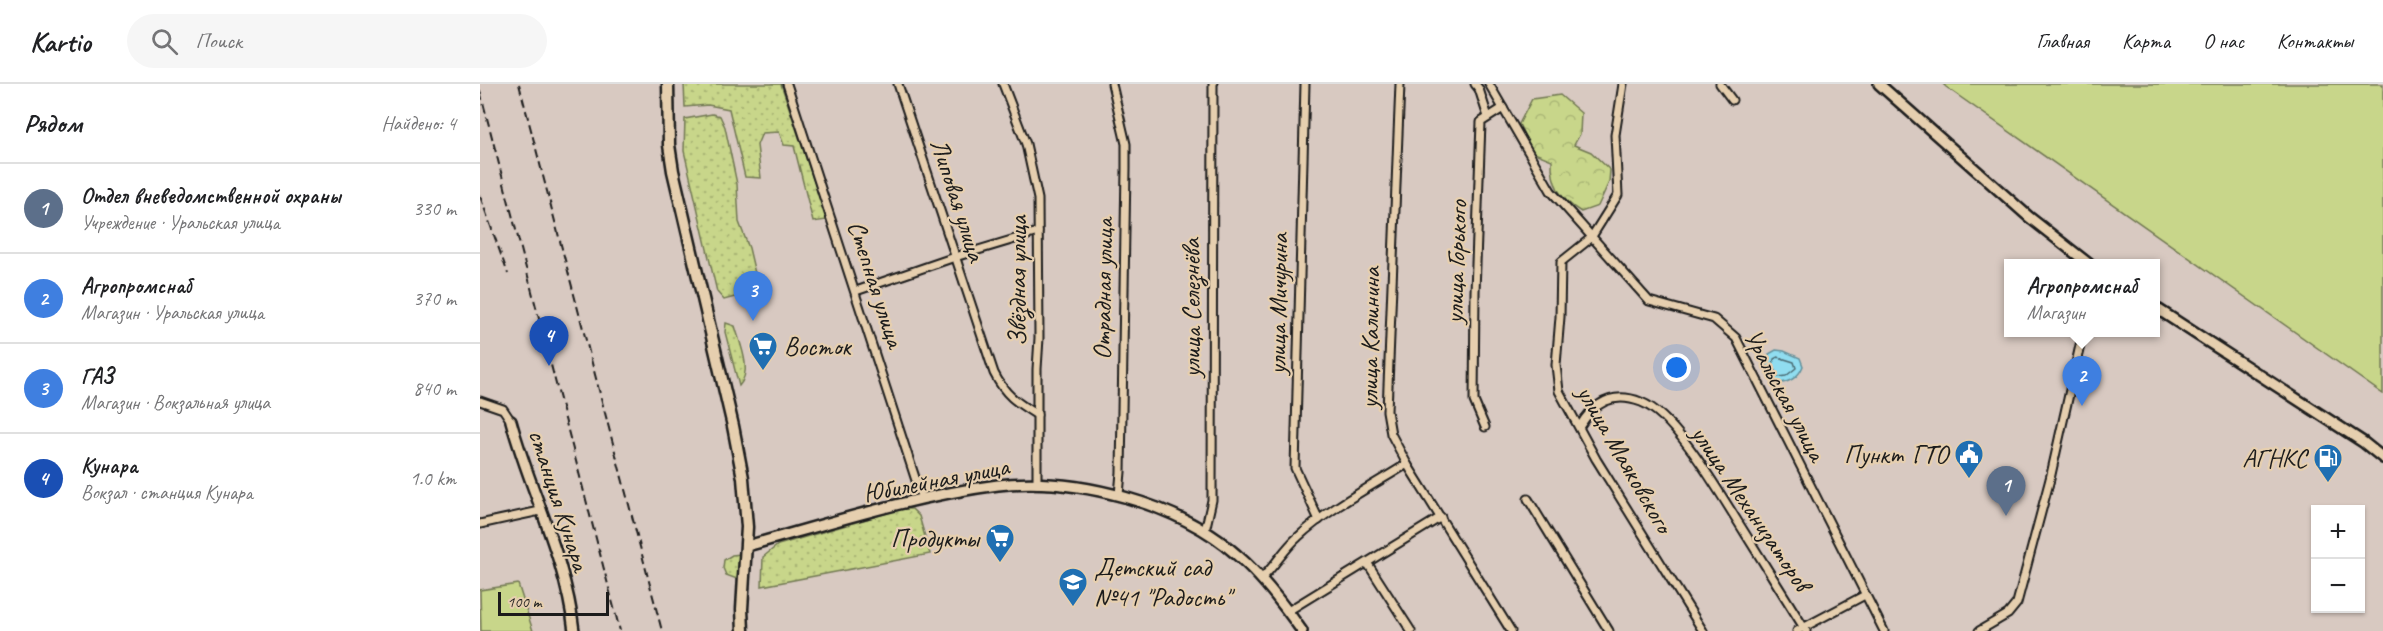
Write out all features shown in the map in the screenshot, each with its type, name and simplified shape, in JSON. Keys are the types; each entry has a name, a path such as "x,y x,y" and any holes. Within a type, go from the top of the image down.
{"main road":[{"path":"668,84 669,146 737,447 746,502 747,546 742,609 743,631"}],"street":[{"name":"Степная улица","path":"787,84 922,499"},
{"name":"Липовая улица","path":"898,84 994,373 1003,389 1016,402 1037,415"},
{"name":"Звёздная улица","path":"1003,84 1032,162 1038,199 1037,484"},
{"name":"Отрадная улица","path":"1112,84 1126,144 1119,495"},
{"name":"улица Селезнёва","path":"1205,531 1212,500 1213,84"},
{"name":"улица Мичурина","path":"1305,84 1295,468 1319,520"},
{"name":"улица Калинина","path":"1400,84 1388,411 1391,434 1407,464 1510,631"},
{"path":"1475,84 1479,89 1488,117 1503,108"},
{"name":"Уральская улица","path":"1489,84 1551,191 1649,301 1714,320 1736,338 1884,631"},
{"path":"1591,238 1618,195 1615,135 1623,84"},
{"path":"1720,84 1731,100"},
{"path":"1879,84 2029,217 2083,259"},
{"name":"улица Горького","path":"1485,428 1474,401 1473,359 1481,122 1488,117"},
{"path":"856,291 955,256 1038,232"},
{"name":"улица Маяковского","path":"1591,238 1561,262 1557,373 1559,391 1596,459 1703,631"},
{"path":"2160,311 2363,442 2383,458"},
{"path":"1979,631 2008,614 2017,603 2050,479 2082,337"},
{"name":"улица Механизаторов","path":"1580,426 1595,406 1606,399 1624,398 1642,402 1665,419 1696,456 1802,630"},
{"name":"станция Кунара","path":"480,400 503,409 511,421 522,462 561,572 574,631"},
{"path":"1261,579 1276,565 1296,538 1319,520 1407,464"},
{"name":"Юбилейная улица","path":"747,546 922,499 1000,485 1037,484 1078,487 1119,495 1170,514 1205,531 1237,554 1261,579 1302,631"},
{"path":"1528,499 1609,631"},
{"path":"480,524 540,510"},
{"path":"1288,611 1368,564 1441,517"},
{"path":"1368,564 1411,631"},
{"path":"1802,630 1865,595"}],"green space":[{"path":"684,84 781,84 827,220 813,222 794,146 784,145 779,132 762,133 757,145 761,178 745,177 729,109 708,105 685,107"},
{"path":"1943,84 2383,84 2383,394 1946,87"},
{"path":"1560,95 1581,113 1580,134 1574,145 1591,152 1610,170 1609,182 1598,206 1581,212 1562,196 1555,184 1552,160 1532,152 1519,124 1532,99"},
{"path":"712,114 720,116 725,127 737,184 739,222 749,248 757,282 742,295 724,300 717,292 684,151 685,119"},
{"path":"726,323 735,326 744,357 745,373 739,386 725,332"},
{"path":"901,509 912,509 919,516 930,554 762,586 763,557 778,545"},
{"path":"740,554 737,579 726,575 723,568 724,560 732,555"},
{"path":"518,584 533,631 481,631 480,590"}],"water":[{"path":"1776,350 1800,358 1803,366 1789,381 1776,383 1769,373 1769,354"}],"railway":[{"path":"519,84 662,631"},
{"path":"480,91 620,631"},
{"path":"480,196 508,274"}],"place":[{"name":"ГАЗ","path":"753,321"},
{"name":"Кунара","path":"549,366"},
{"name":"Восток","path":"763,372"},
{"name":"Агропромснаб","path":"2082,406"},
{"name":"Пункт ГТО","path":"1969,480"},
{"name":"АГНКС","path":"2328,484"},
{"name":"Отдел вневедомственной охраны","path":"2006,516"},
{"name":"Продукты","path":"1000,564"},
{"name":"Детский сад №41 \"Радость\"","path":"1073,608"}]}
